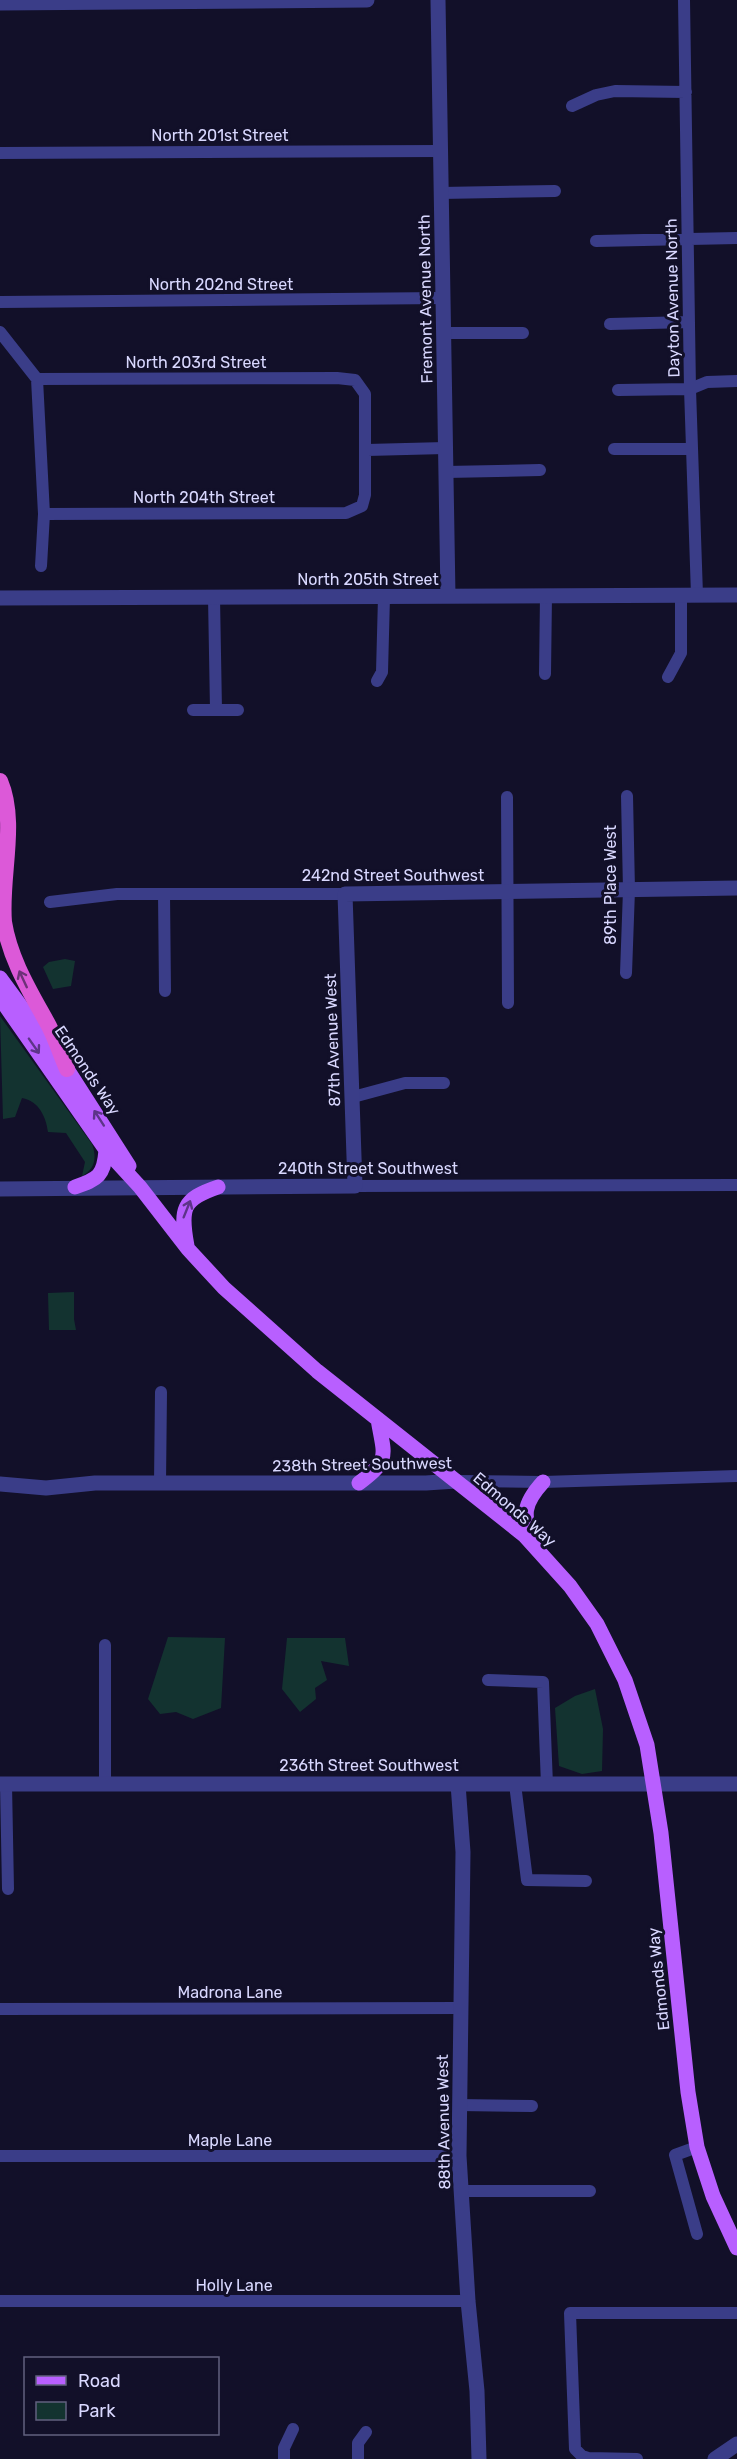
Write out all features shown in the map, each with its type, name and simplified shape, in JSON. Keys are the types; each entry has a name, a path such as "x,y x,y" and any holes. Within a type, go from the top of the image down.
{"highway":[{"path":"0,781 8,810 2,880 2,904 6,931 19,972 37,1008 50,1027 67,1069"}],"main road":[{"name":"Edmonds Way","path":"0,978 67,1069 116,1144 140,1187"},
{"name":"Edmonds Way","path":"0,998 106,1150 140,1187 188,1249 242,1305 316,1371 531,1542 570,1586 607,1643 625,1680 641,1723 653,1784 688,2092 697,2146 713,2196 737,2248"},
{"path":"75,1187 98,1177 103,1170 106,1150"},
{"path":"188,1249 183,1224 186,1205 200,1193 218,1187"},
{"path":"359,1483 380,1467 384,1452 378,1419"},
{"path":"531,1542 524,1515 531,1495 543,1482"}],"street":[{"path":"0,3 367,0"},
{"name":"Fremont Avenue North","path":"438,0 448,596"},
{"name":"Dayton Avenue North","path":"684,0 690,389 697,595"},
{"path":"572,106 596,95 615,91 686,92"},
{"name":"North 201st Street","path":"0,153 441,151"},
{"path":"441,193 555,191"},
{"path":"596,241 737,238"},
{"name":"North 202nd Street","path":"0,302 443,298"},
{"path":"610,324 689,322"},
{"path":"0,332 37,379 44,513 41,566"},
{"path":"443,333 523,333"},
{"name":"North 203rd Street","path":"37,379 337,378 355,380 365,394 367,450"},
{"path":"618,390 690,389 707,382 737,381"},
{"path":"367,450 445,448"},
{"path":"614,449 692,449"},
{"name":"North 204th Street","path":"44,513 346,513 362,506 365,495 367,450"},
{"path":"446,472 540,470"},
{"path":"668,677 681,653 681,595"},
{"name":"North 205th Street","path":"0,598 737,595"},
{"path":"545,674 546,596"},
{"path":"214,597 216,710"},
{"path":"377,681 382,672 384,597"},
{"path":"193,710 238,710"},
{"name":"89th Place West","path":"626,973 629,890 627,796"},
{"path":"507,797 508,1004"},
{"name":"242nd Street Southwest","path":"50,902 117,894 345,894 737,888"},
{"path":"164,894 165,991"},
{"name":"87th Avenue West","path":"345,894 355,1186"},
{"path":"353,1097 405,1083 444,1083"},
{"name":"240th Street Southwest","path":"0,1189 737,1185"},
{"path":"160,1483 161,1392"},
{"name":"238th Street Southwest","path":"0,1483 46,1488 95,1483 543,1482 737,1476"},
{"path":"105,1645 105,1784"},
{"path":"488,1680 543,1682 547,1785"},
{"path":"3,1784 8,1889"},
{"name":"236th Street Southwest","path":"3,1784 737,1784"},
{"name":"88th Avenue West","path":"458,1784 463,1852 459,2156 468,2301 477,2391 479,2459"},
{"path":"515,1784 527,1880 586,1881"},
{"name":"Madrona Lane","path":"0,2009 460,2008"},
{"path":"459,2105 532,2106"},
{"path":"697,2146 675,2155 697,2234"},
{"name":"Maple Lane","path":"0,2156 459,2156"},
{"path":"461,2191 590,2191"},
{"name":"Holly Lane","path":"0,2301 468,2301"},
{"path":"637,2459 588,2458 578,2453 574,2443 570,2313 737,2313"},
{"path":"284,2459 284,2448 293,2428"},
{"path":"358,2459 358,2443 366,2432"},
{"path":"715,2459 737,2444"}],"green space":[{"path":"65,959 75,961 71,986 53,989 43,967 49,962"},
{"path":"0,1016 92,1144 94,1163 90,1170 82,1176 85,1162 66,1133 48,1132 43,1115 33,1102 22,1098 15,1117 3,1119"},
{"path":"74,1292 76,1330 49,1330 48,1293"},
{"path":"168,1637 225,1638 221,1708 193,1719 176,1712 160,1714 148,1699"},
{"path":"287,1638 345,1638 349,1666 321,1661 327,1680 315,1688 316,1699 300,1712 282,1689"},
{"path":"595,1689 603,1729 602,1771 582,1774 559,1766 555,1708 575,1696"}]}
